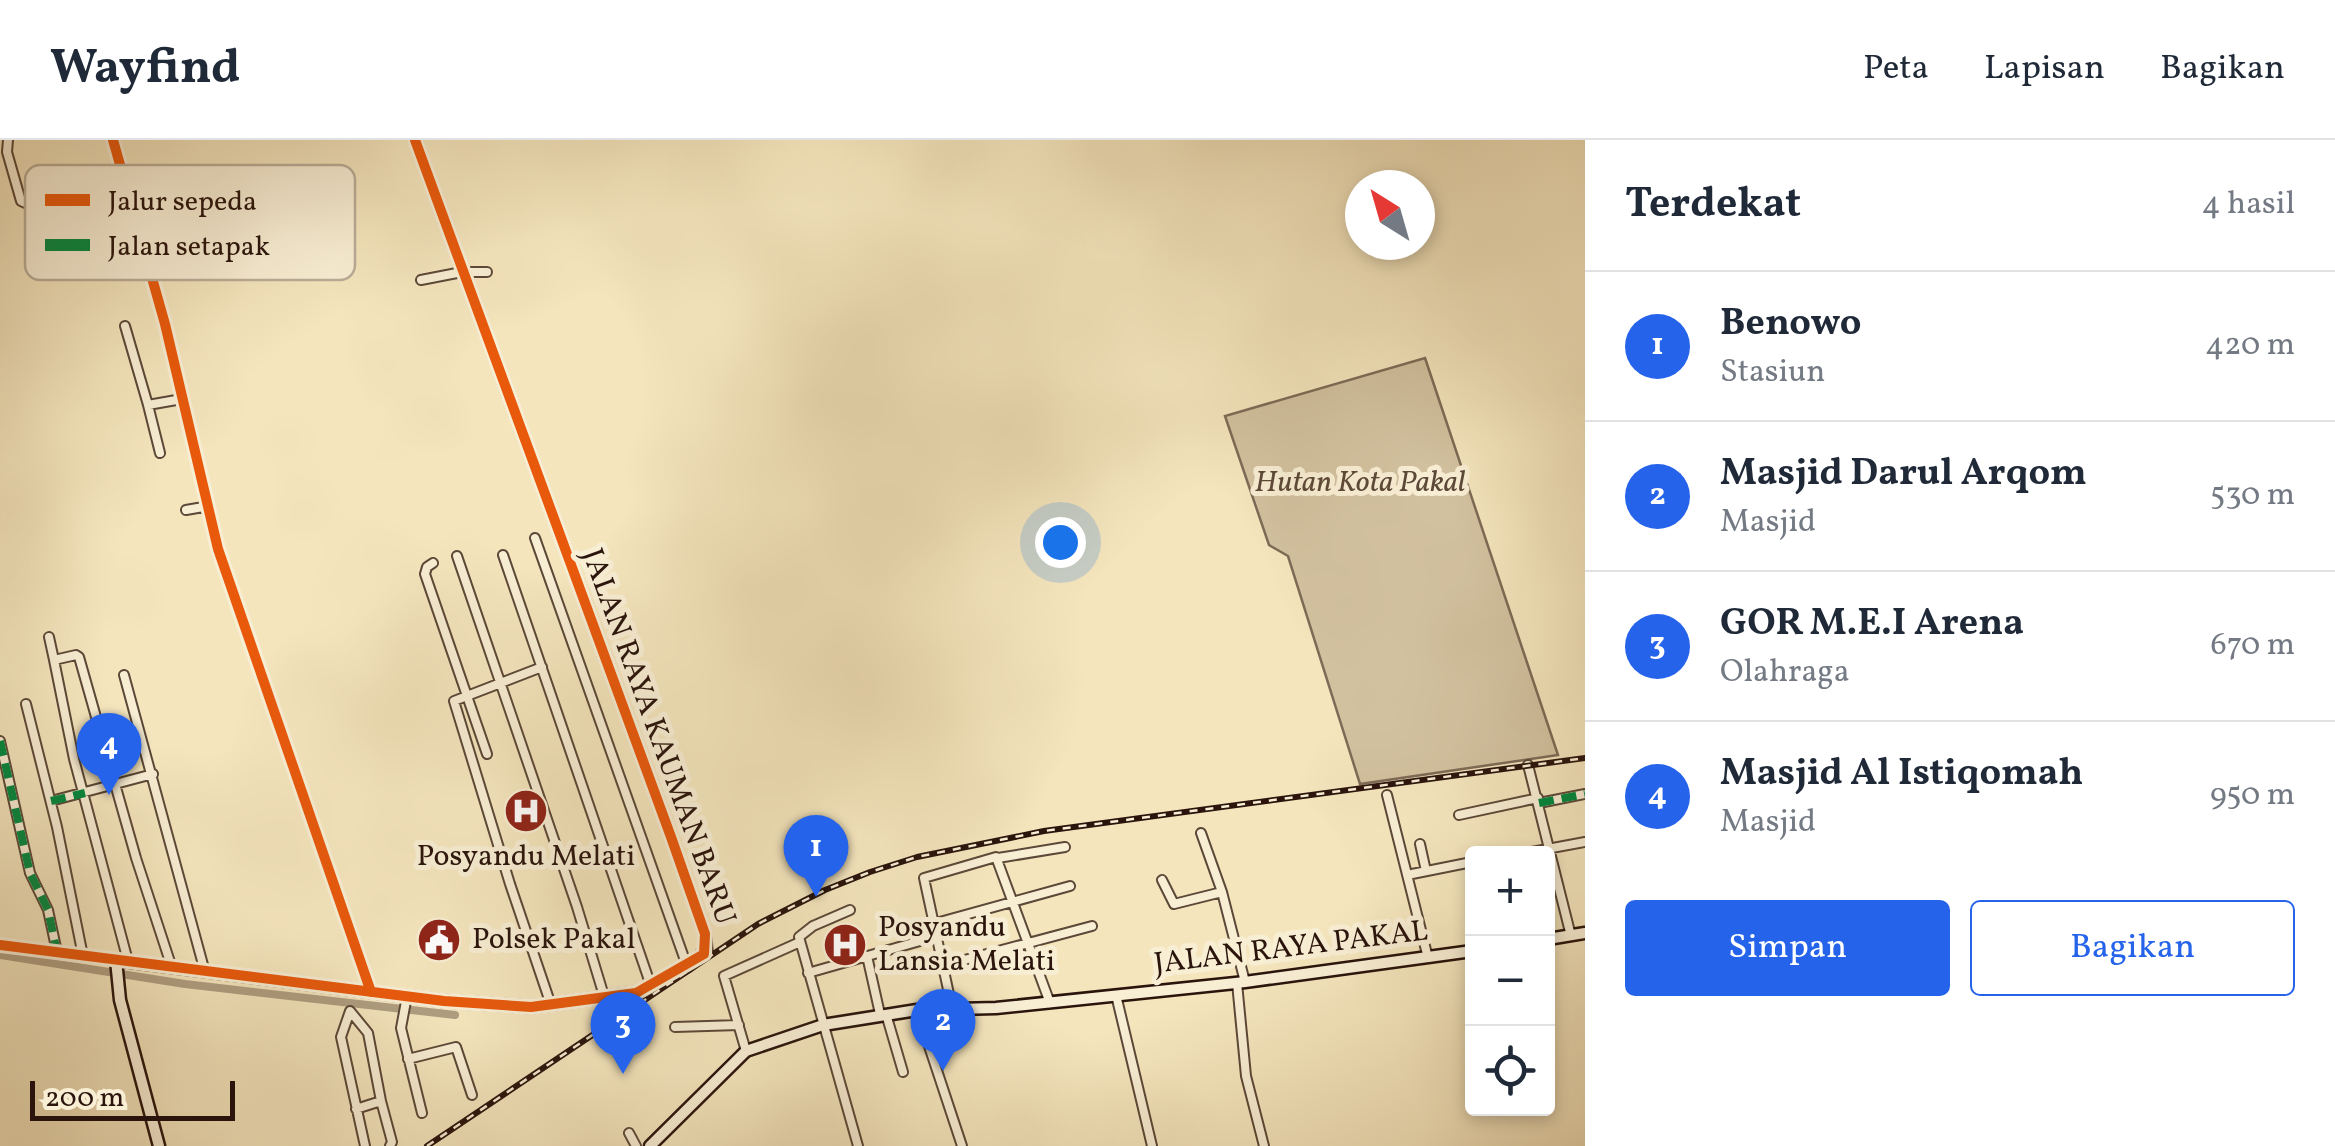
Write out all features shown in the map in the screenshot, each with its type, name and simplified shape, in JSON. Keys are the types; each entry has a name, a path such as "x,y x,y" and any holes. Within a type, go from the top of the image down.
{"street":[{"path":"8,140 7,152 20,202 25,203"},
{"path":"113,140 121,165"},
{"name":"JALAN RAYA KAUMAN BARU","path":"120,962 370,992 406,1000 531,1008 629,995 651,987 704,954 705,934 415,140"},
{"path":"421,280 486,272"},
{"path":"152,280 218,549 370,992"},
{"path":"125,326 160,452"},
{"path":"148,406 182,399"},
{"path":"186,510 208,506"},
{"path":"535,538 687,966"},
{"path":"502,555 651,987"},
{"path":"457,556 578,906 604,996"},
{"path":"434,563 424,574 462,696 486,754"},
{"path":"49,636 109,900 120,962 116,984 160,1146"},
{"path":"54,660 78,656 172,968"},
{"path":"542,668 454,701 551,1005"},
{"path":"124,674 204,972"},
{"path":"26,704 84,956"},
{"path":"0,741 30,873 48,910 57,952"},
{"path":"1528,766 1550,846"},
{"path":"51,801 153,774"},
{"path":"1459,815 1585,794"},
{"path":"1387,796 1428,958"},
{"path":"1202,833 1222,892 1241,983 1246,1076 1264,1146"},
{"path":"1555,847 1585,842"},
{"path":"1420,844 1426,871"},
{"path":"952,1008 924,878 998,858 1065,847"},
{"path":"998,858 1050,1004"},
{"path":"1407,875 1465,863"},
{"path":"1555,866 1571,936"},
{"path":"1162,880 1174,904 1222,892"},
{"path":"936,923 1070,886"},
{"path":"850,910 800,934 800,942 858,1146"},
{"path":"942,966 1092,926"},
{"path":"1555,938 1585,934"},
{"path":"808,973 934,937"},
{"path":"650,1146 746,1051 726,974 800,942"},
{"path":"0,945 120,962"},
{"name":"JALAN RAYA PAKAL","path":"746,1051 823,1025 883,1014 1050,1004 1241,983 1465,951"},
{"path":"867,956 903,1072"},
{"path":"352,990 341,1037 365,1146"},
{"path":"1116,995 1152,1146"},
{"path":"406,1000 402,1028 422,1113"},
{"path":"917,1010 962,1146"},
{"path":"350,1011 364,1028 390,1146"},
{"path":"676,1028 739,1025"},
{"path":"341,1037 364,1028"},
{"path":"408,1059 456,1048 472,1095"},
{"path":"356,1109 380,1101"},
{"path":"629,1132 636,1146"}],"green space":[{"name":"Hutan Kota Pakal","path":"1425,358 1558,755 1360,784 1288,556 1269,545 1225,416"}],"waterway":[{"path":"0,955 185,984 455,1015"}],"railway":[{"path":"427,1146 758,924 870,872 917,857 1044,831 1585,758"}],"marked path":[{"path":"0,741 30,873 48,910 57,952"},
{"path":"51,801 85,793"},
{"path":"1539,803 1585,794"}],"cycle path":[{"path":"113,140 120,165"},
{"path":"0,945 444,1001 531,1007 636,993 704,954 705,934 671,837 415,140"},
{"path":"153,280 218,549 371,992"}],"place":[{"name":"Masjid Al Istiqomah","path":"109,795"},
{"name":"Posyandu Melati","path":"526,811"},
{"name":"Benowo","path":"816,897"},
{"name":"Polsek Pakal","path":"439,940"},
{"name":"Posyandu Lansia Melati","path":"845,945"},
{"name":"Masjid Darul Arqom","path":"943,1071"},
{"name":"GOR M.E.I Arena","path":"623,1074"}]}
